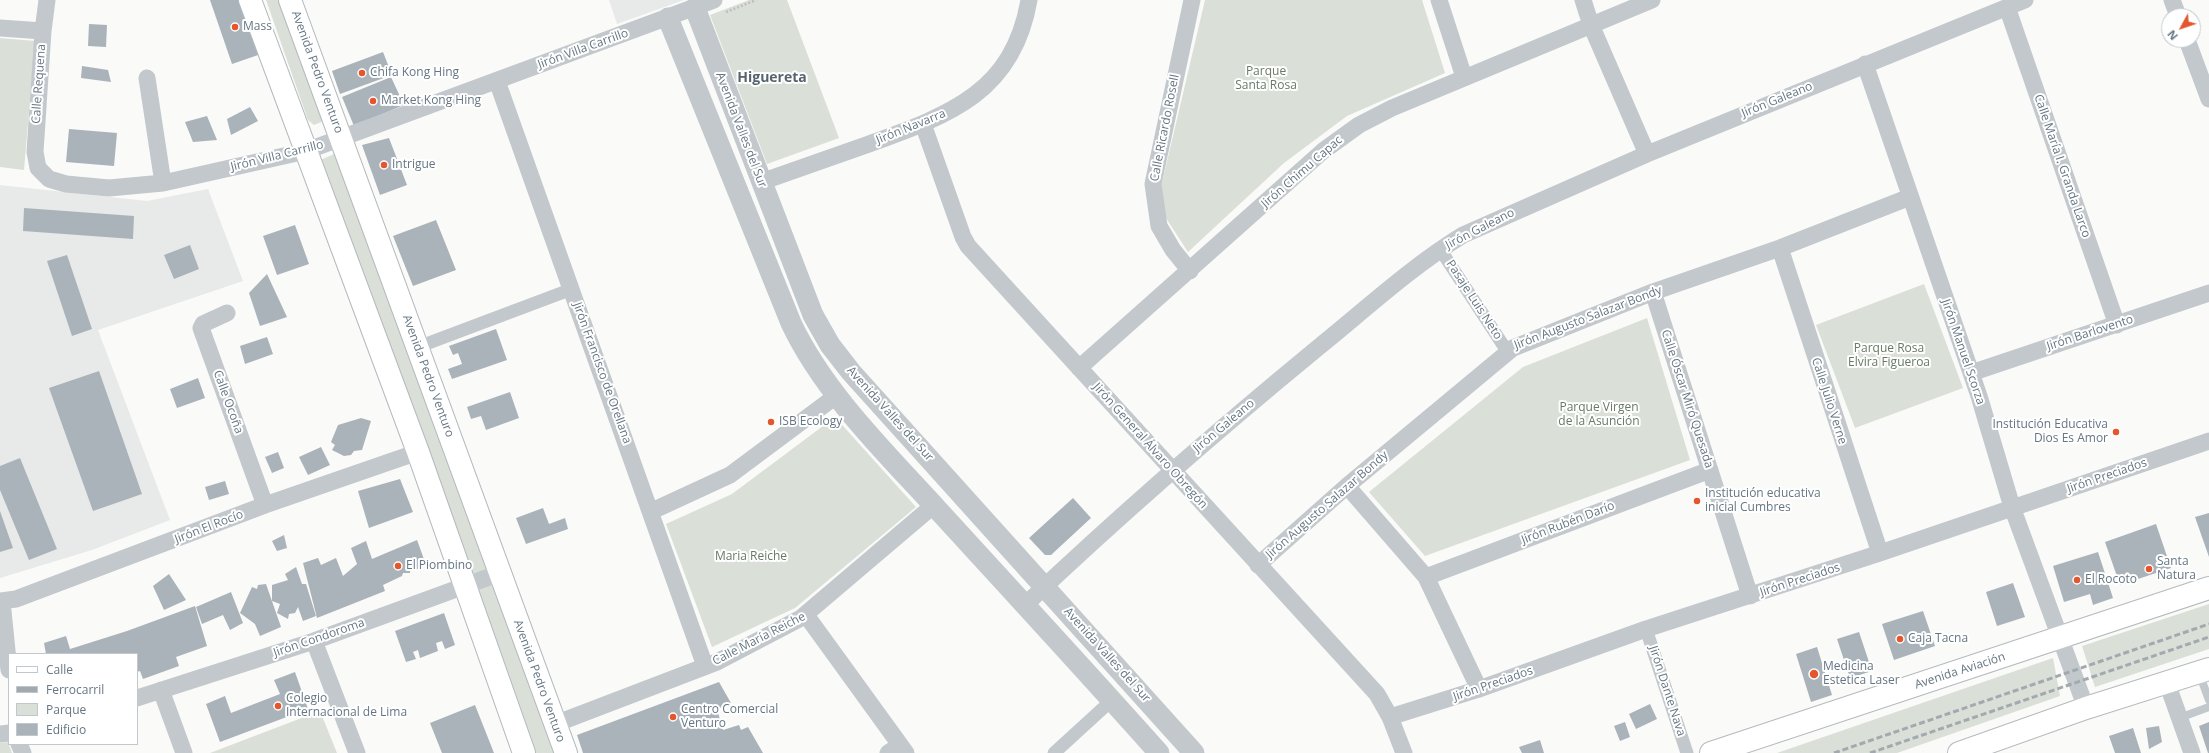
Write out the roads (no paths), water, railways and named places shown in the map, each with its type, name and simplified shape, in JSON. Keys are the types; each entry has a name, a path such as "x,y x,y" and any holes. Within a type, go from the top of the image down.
{"main road":[{"path":"250,0 418,452 524,753"},
{"name":"Avenida Pedro Venturo","path":"290,0 342,138 566,753"},
{"name":"Avenida Aviación","path":"1711,753 2209,588"},
{"path":"1959,753 2086,708 2204,670"}],"street":[{"name":"Calle Requena","path":"38,168 35,152 43,31 47,0"},
{"name":"Jirón Villa Carrillo","path":"38,168 49,179 66,184 108,188 163,183 306,151 714,0"},
{"name":"Jirón Navarra","path":"761,182 923,124 970,99 992,79 1010,57 1025,25 1029,0"},
{"name":"Calle Ricardo Rosell","path":"1190,271 1173,250 1159,226 1153,184 1192,0"},
{"path":"1438,0 1464,77"},
{"path":"1583,0 1591,25 1647,154"},
{"name":"Jirón Chimu Capac","path":"1079,368 1190,271 1323,151 1359,125 1392,108 1464,77 1652,0"},
{"name":"Jirón Galeano","path":"1025,605 1173,471 1398,281 1440,249 1484,224 1647,154 2025,0"},
{"name":"Avenida Valles del Sur","path":"695,8 813,315 830,345 851,372 1194,753"},
{"name":"Calle María I. Granda Larco","path":"2007,8 2116,325"},
{"name":"Avenida Valles del Sur","path":"668,18 791,324 809,359 836,396 1159,753"},
{"path":"0,28 43,31"},
{"path":"2190,48 2209,99"},
{"name":"Jirón Manuel Scorza","path":"1865,64 1971,373 2012,507 2086,708"},
{"path":"147,78 163,183"},
{"name":"Jirón Francisco de Orellana","path":"497,81 652,511 705,666"},
{"name":"Jirón General Álvaro Obregón","path":"923,124 963,237 968,246 1377,694 1390,717 1404,753"},
{"name":"Jirón Augusto Salazar Bondy","path":"1258,565 1347,486 1507,351 1653,292 1780,248 1910,197"},
{"name":"Calle Julio Verne","path":"1780,248 1880,553"},
{"name":"Pasaje Luis Neto","path":"1440,249 1507,351"},
{"path":"418,347 572,288"},
{"name":"Calle Óscar Miró Quesada","path":"1653,292 1750,596"},
{"name":"Jirón Barlovento","path":"1971,373 2209,293"},
{"name":"Calle Ocoña","path":"228,314 203,324 201,328 265,506"},
{"path":"652,511 730,475 836,396"},
{"name":"Jirón Preciados","path":"1390,717 1479,689 1646,629 1880,553 2209,441"},
{"name":"Jirón El Rocío","path":"1,601 16,599 265,506 418,452"},
{"name":"Jirón Rubén Darío","path":"1426,577 1710,470"},
{"path":"1347,486 1426,577 1479,689"},
{"name":"Calle María Reiche","path":"555,724 705,666 737,652 806,615 934,505"},
{"name":"Jirón Condoroma","path":"138,698 314,641 500,573"},
{"path":"1,601 8,661"},
{"path":"806,615 898,750"},
{"name":"Jirón Dante Nava","path":"1646,629 1688,753"},
{"path":"314,641 357,753"},
{"path":"2167,683 2192,753"},
{"path":"161,690 184,753"},
{"path":"1054,753 1112,700"}],"lane":[{"path":"2204,670 2209,700"},
{"path":"2179,718 2209,707"}],"railway":[{"path":"1834,753 2209,624"},
{"path":"1870,753 2209,637"}],"place":[{"name":"Mass","path":"235,27"},
{"name":"Chifa Kong Hing","path":"362,73"},
{"name":"Market Kong Hing","path":"373,101"},
{"name":"Intrigue","path":"384,165"},
{"name":"ISB Ecology","path":"771,422"},
{"name":"Institución Educativa Dios Es Amor","path":"2116,432"},
{"name":"Institución educativa inicial Cumbres","path":"1697,501"},
{"name":"El Piombino","path":"398,566"},
{"name":"Santa Natura","path":"2149,569"},
{"name":"El Rocoto","path":"2077,580"},
{"name":"Caja Tacna","path":"1900,639"},
{"name":"Medicina Estetica Laser","path":"1814,674"},
{"name":"Colegio Internacional de Lima","path":"278,706"},
{"name":"Centro Comercial Venturo","path":"673,717"}],"district":[{"name":"Higuereta","path":"772,78"}],"park label":[{"name":"Parque Santa Rosa","path":"1266,79"},
{"name":"Parque Rosa Elvira Figueroa","path":"1889,356"},
{"name":"Parque Virgen de la Asunción","path":"1599,415"},
{"name":"Maria Reiche","path":"751,557"}]}
